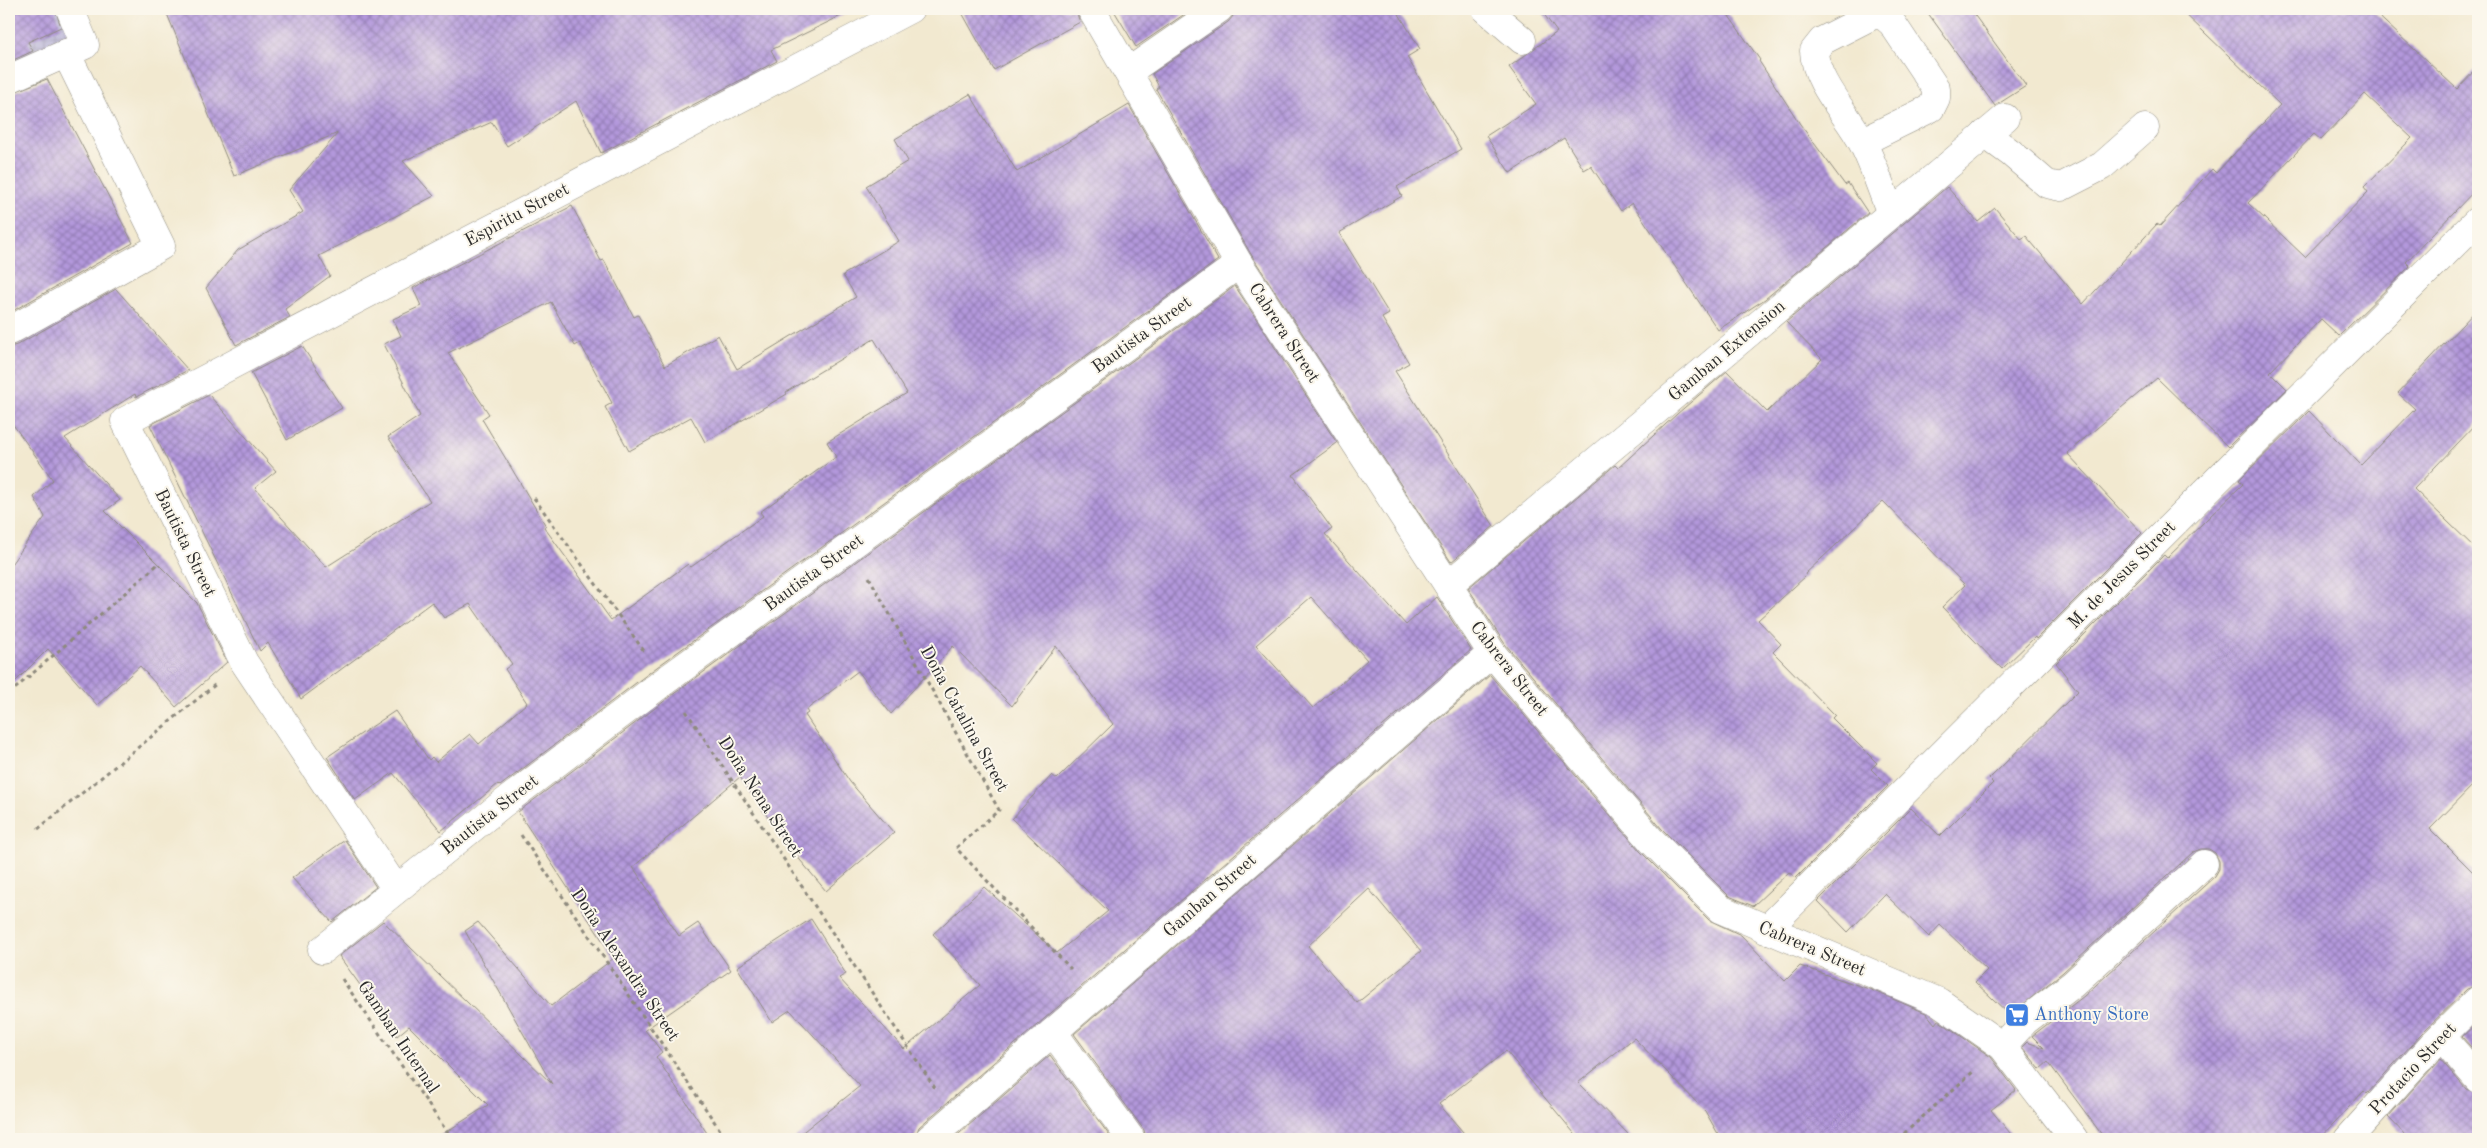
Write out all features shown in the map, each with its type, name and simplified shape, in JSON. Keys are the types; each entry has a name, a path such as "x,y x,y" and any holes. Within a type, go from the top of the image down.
{"street":[{"path":"9,331 161,246 76,49 70,9"},
{"name":"Espiritu Street","path":"125,421 910,9"},
{"name":"Cabrera Street","path":"1091,9 1239,264 1492,653 1651,840 1720,909 1939,1002 2002,1046 2074,1139"},
{"path":"1128,72 1219,9"},
{"path":"1486,9 1522,40"},
{"path":"1862,142 1931,108 1936,98 1936,89 1892,23 1885,17 1875,14 1822,42 1814,51 1814,60 1819,72 1862,142 1891,213"},
{"path":"9,79 76,49"},
{"name":"Gamban Extension","path":"1448,585 1995,126 2047,184 2061,187 2102,166 2145,128"},
{"name":"M. de Jesus Street","path":"1766,930 2478,220"},
{"name":"Bautista Street","path":"322,950 501,805 666,680 1239,264"},
{"name":"Bautista Street","path":"125,421 244,662 396,889"},
{"name":"Gamban Street","path":"929,1139 1492,653"},
{"path":"2002,1046 2025,1020 2073,984 2204,864"},
{"name":"Protacio Street","path":"2348,1139 2442,1036 2478,1000"},
{"path":"1053,1032 1130,1139"},
{"path":"2442,1036 2478,1079"}],"path":[{"name":"Doña Nena Street","path":"534,498 666,680 954,1117"},
{"path":"9,694 184,541"},
{"name":"Doña Catalina Street","path":"851,546 998,810 956,848 1095,995"},
{"path":"38,829 244,662"},
{"name":"Doña Alexandra Street","path":"501,805 726,1139"},
{"name":"Gamban Internal","path":"322,950 452,1139"},
{"path":"1898,1139 2002,1046"}],"shaded area":[{"path":"9,9 61,9 73,38 9,66"}],"building":[{"path":"9,9 55,9 61,27 28,42 33,51 9,62"},
{"path":"165,9 855,9 771,50 777,61 601,153 576,101 507,146 492,122 403,161 434,196 319,256 330,276 285,309 290,317 236,345 206,288 238,250 303,212 289,190 338,133 234,176"},
{"path":"960,9 1075,9 1080,22 994,70"},
{"path":"1113,9 1192,9 1136,47"},
{"path":"1234,9 1396,9 1420,49 1407,57 1461,149 1397,187 1402,196 1339,233 1389,314 1382,318 1409,363 1395,371 1494,526 1451,562 1252,256 1156,89 1159,87 1152,74 1228,22 1233,16"},
{"path":"1540,9 1724,9 1760,60 1800,124 1845,185 1848,183 1868,213 1765,299 1718,330 1632,203 1621,211 1591,166 1584,170 1564,138 1510,173 1486,136 1536,104 1509,67 1557,32"},
{"path":"1925,9 1970,9 2026,86 1995,106"},
{"path":"2180,9 2371,9 2457,89 2478,67 2478,187 2406,262 2410,266 2339,336 2321,319 2270,372 2287,389 2228,447 2157,378 2067,453 2142,533 2036,639 2035,637 2002,669 1942,607 1965,585 1883,501 1805,574 1806,576 1758,620 1781,644 1773,652 1835,715 1832,718 1877,763 1871,769 1888,786 1796,878 1789,872 1753,906 1729,896 1662,829 1505,644 1468,588 1615,465 1618,468 1727,371 1767,412 1822,359 1786,322 1947,187 1978,222 1995,208 2021,239 2026,236 2083,304 2157,224 2160,226 2212,169 2216,173 2280,105","holes":["2365,94 2412,138 2364,187 2368,192 2305,257 2248,203 2314,134 2321,140"]},
{"path":"47,79 133,243 9,313 9,94"},
{"path":"970,94 1017,172 1129,105 1218,260 657,667 500,786 498,784 441,831 393,773 355,800 327,757 395,711 429,760 432,757 436,762 470,734 479,744 527,703 505,669 512,664 470,604 444,618 432,602 301,699 268,643 260,651 150,425 209,395 276,471 255,488 326,567 430,501 388,437 420,416 384,344 401,336 393,319 421,306 413,288 572,206 601,261 604,260 634,317 638,315 665,366 718,335 737,369 856,297 843,275 899,241 866,186 908,161 895,139","holes":["551,302 575,346 580,343 612,403 605,407 629,451 691,417 705,442 787,394 786,392 874,339 907,393 827,442 836,457 760,512 763,516 691,567 688,564 611,620 544,527 546,526 482,419 489,414 448,353"]},
{"path":"1235,286 1337,443 1293,475 1332,529 1325,534 1406,625 1437,597 1471,650 919,1127 914,1139 794,1139 860,1086 790,1010 772,1022 737,967 811,919 846,974 839,978 904,1049 980,985 933,934 984,887 1057,953 1108,911 1012,819 1052,775 1057,779 1113,724 1056,646 1012,706 953,646 891,714 858,671 806,710 808,713 805,715 850,782 894,833 826,891 785,842 740,777 633,867 679,936 698,923 731,970 645,1030 662,1052 656,1057 711,1139 435,1139 488,1105 409,1026 397,1036 339,956 383,921 552,1084 465,931 478,922 551,1006 614,958 518,812 675,693","holes":["1311,597 1367,660 1313,708 1256,645"]},
{"path":"116,289 188,370 136,397 135,394 65,438 120,500 105,511 197,603 227,662 176,707 140,666 97,705 48,649 9,688 9,567 45,517 34,497 53,480 9,419 9,347 17,345"},
{"path":"2478,308 2478,422 2414,489 2478,551 2478,780 2430,829 2478,877 2478,985 2467,989 2420,1035 2367,1094 2364,1091 2319,1139 2105,1139 2048,1062 2040,1069 2022,1047 2027,1042 2044,1048 2032,1036 2084,996 2215,876 2219,869 2219,861 2215,853 2209,849 2193,852 2063,972 2010,1015 1975,982 1987,970 1940,925 1929,937 1885,894 1848,932 1818,901 1911,808 1940,836 1993,783 1989,779 2078,691 2056,663 2164,555 2167,558 2243,484 2239,480 2309,411 2361,465 2415,409 2398,393"},
{"path":"302,346 342,408 287,440 251,373"},
{"path":"1490,675 1640,851 1709,920 1741,935 1785,981 1800,966 1869,989 1926,1013 1935,1024 1938,1020 1991,1057 2016,1090 1991,1110 2015,1139 1721,1139 1705,1111 1634,1038 1578,1083 1633,1139 1579,1139 1506,1051 1439,1104 1469,1139 1146,1139 1144,1130 1074,1034","holes":["1369,889 1421,951 1357,1003 1308,946"]},
{"path":"345,840 376,887 332,922 292,878"},
{"path":"2478,1022 2478,1055 2462,1037"},
{"path":"1050,1055 1112,1139 953,1139"},
{"path":"2440,1059 2466,1089 2478,1094 2478,1139 2409,1139 2388,1117"}],"place":[{"name":"Anthony Store","path":"2017,1015"}]}
